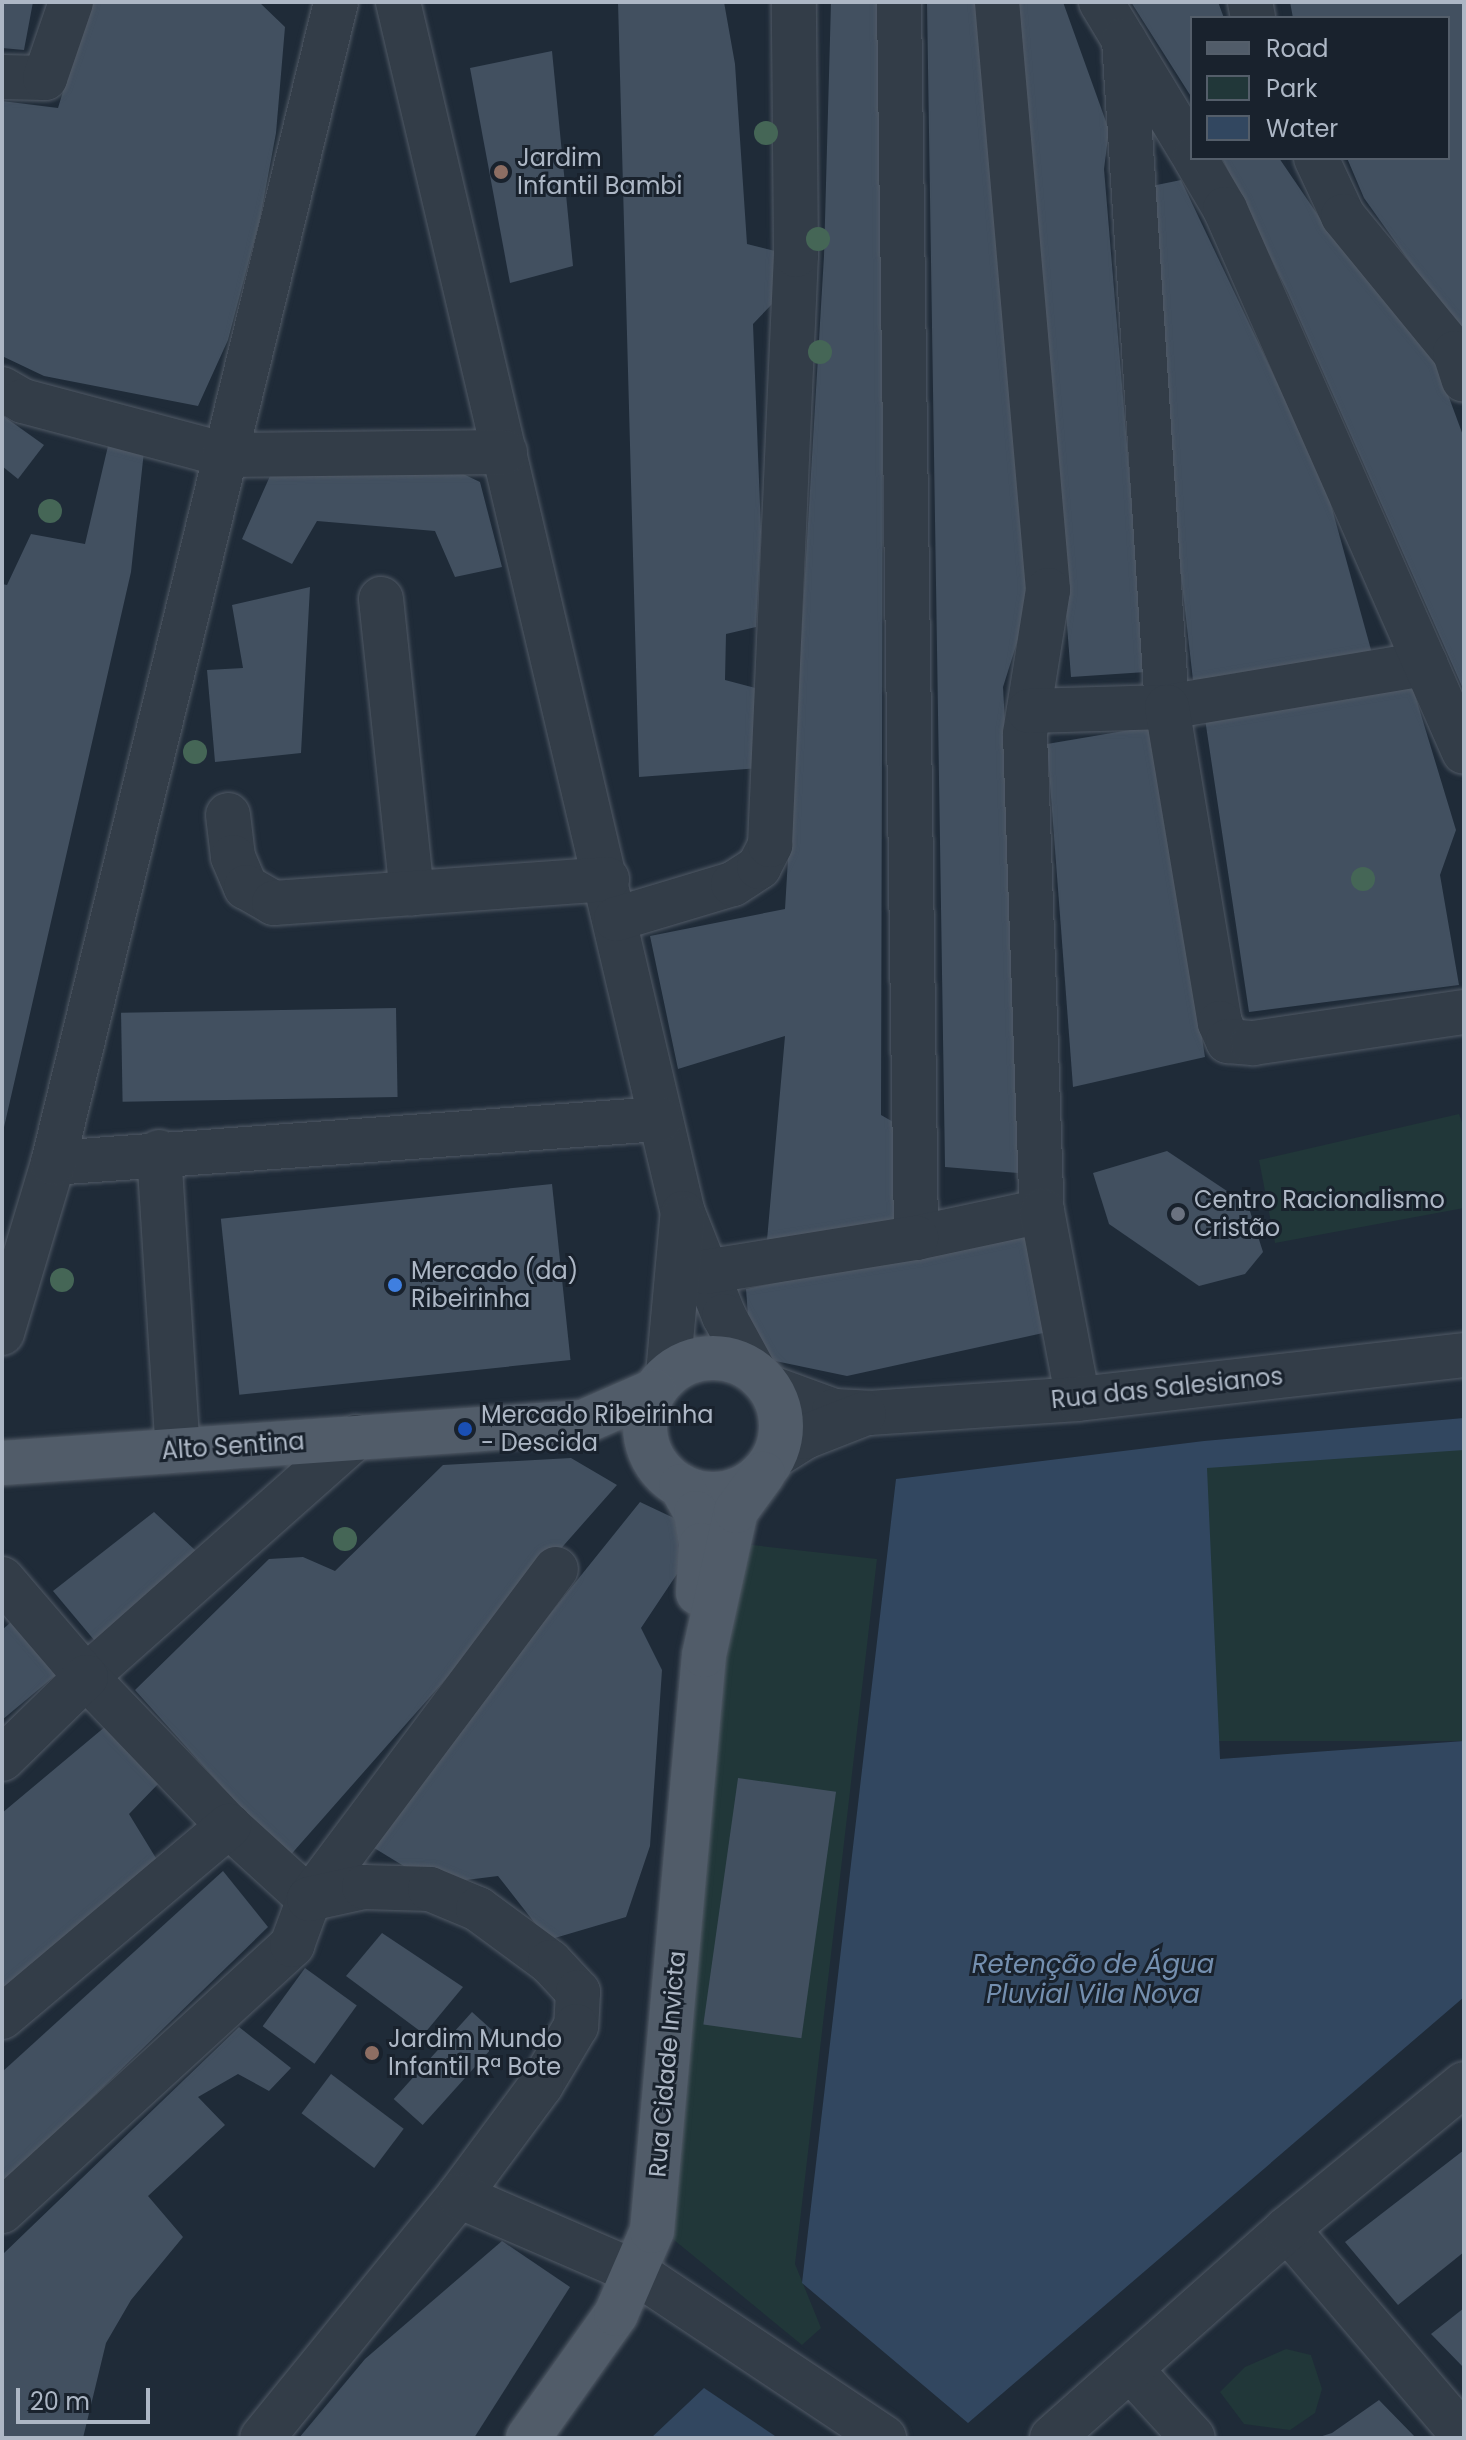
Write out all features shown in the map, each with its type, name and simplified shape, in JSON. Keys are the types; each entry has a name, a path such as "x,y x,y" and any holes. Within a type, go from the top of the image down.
{"main road":[{"path":"711,1357 734,1360 762,1380 780,1409 770,1464 723,1493 681,1486 651,1454 645,1433 661,1382 688,1362 711,1357"},
{"name":"Alto Sentina","path":"2,1463 583,1422 661,1382"},
{"name":"Alto Sentina","path":"465,1429 582,1432 651,1454"},
{"name":"Rua Cidade Invicta","path":"528,2438 616,2314 637,2273 652,2231 704,1655 736,1511 770,1464"},
{"name":"Rua Cidade Invicta","path":"681,1486 696,1513 699,1534 697,1586 704,1655"}],"street":[{"path":"2,77 45,78 71,2"},
{"path":"2,1333 53,1163 336,2"},
{"path":"398,2 683,1213 705,1272 762,1380"},
{"path":"228,815 233,857 246,887 274,903 412,893 611,899 733,884 759,867 770,845 796,255 794,2"},
{"path":"899,2 916,1238"},
{"path":"997,2 1048,590 1026,750 1042,1211 1078,1399"},
{"path":"1101,2 1190,149"},
{"path":"1124,40 1167,707 1220,1023 1228,1041 1253,1043 1464,1012"},
{"path":"1196,160 1225,209 1464,752"},
{"path":"1317,160 1343,216 1461,362"},
{"path":"2,389 23,401 226,455 505,452"},
{"path":"381,599 412,893"},
{"path":"1029,711 1167,707 1425,664"},
{"path":"53,1163 159,1152 660,1119"},
{"path":"159,1152 178,1450"},
{"path":"705,1272 916,1238 1042,1211"},
{"path":"661,1382 683,1213"},
{"name":"Rua das Salesianos","path":"762,1380 834,1411 869,1413 1078,1399 1464,1355"},
{"name":"Rua das Salesianos","path":"770,1464 825,1428 869,1413"},
{"path":"2,1759 86,1677 356,1437"},
{"path":"2,2211 292,1945 309,1899 556,1569"},
{"path":"2,1579 86,1677 229,1826 309,1899"},
{"path":"2,2017 229,1826"},
{"path":"262,2438 459,2196 576,2026 578,1992 550,1962 478,1909 430,1889 364,1887 309,1899"},
{"path":"1052,2438 1287,2229 1464,2084"},
{"path":"459,2196 637,2273 884,2438"},
{"path":"1287,2229 1464,2436"},
{"path":"1130,2369 1193,2438"}],"green space":[{"path":"1459,1114 1464,1128 1464,1208 1275,1243 1259,1160"},
{"path":"1206,1450 1464,1450 1464,1741 1206,1741"},
{"path":"734,1543 877,1559 795,2264 821,2328 802,2345 668,2235"},
{"path":"1286,2349 1311,2355 1322,2389 1315,2413 1290,2430 1244,2424 1220,2392 1245,2367"}],"water":[{"name":"Retenção de Água Pluvial Vila Nova","path":"1464,1418 1464,1450 1207,1468 1220,1759 1464,1741 1464,1997 968,2423 802,2283 896,1479 1204,1441"},
{"path":"704,2388 778,2438 651,2438"}],"building":[{"path":"2,2 33,2 24,50 2,48"},
{"path":"90,2 259,2 285,27 276,133 260,219 228,340 198,406 44,376 2,356 2,101 58,108"},
{"path":"618,2 724,2 735,64 747,244 775,251 773,303 753,324 761,532 756,627 726,634 725,680 763,690 760,768 639,777"},
{"path":"831,2 884,2 881,1115 895,1123 899,1221 767,1240 785,1036 678,1069 650,936 785,909 824,256"},
{"path":"927,2 979,2 1033,592 1003,687 1029,1154 1018,1173 945,1167"},
{"path":"1019,2 1063,2 1109,130 1104,169 1146,672 1071,677"},
{"path":"1131,2 1218,2 1223,16 1190,16 1190,95"},
{"path":"1290,2 1464,2 1464,338 1364,198 1348,160 1450,160 1450,16 1293,16"},
{"path":"552,51 573,266 510,283 470,68"},
{"path":"1223,160 1280,160 1337,243 1437,365 1464,438 1464,691 1288,293"},
{"path":"1181,180 1325,483 1373,657 1193,680 1137,189"},
{"path":"2,415 44,445 18,479 2,466"},
{"path":"108,446 144,451 131,572 2,1136 2,584 7,585 31,534 85,544"},
{"path":"442,464 480,482 502,567 455,577 435,531 317,521 292,564 242,539 270,476"},
{"path":"310,587 301,753 215,762 207,670 243,668 232,605"},
{"path":"1412,685 1456,830 1440,875 1459,985 1249,1012 1205,719"},
{"path":"1153,726 1205,1057 1073,1087 1047,744"},
{"path":"396,1008 398,1097 123,1102 121,1013"},
{"name":"Centro Racionalismo Cristão","path":"1167,1151 1248,1205 1263,1252 1245,1274 1199,1286 1109,1224 1093,1173"},
{"name":"Mercado (da) Ribeirinha","path":"552,1184 571,1360 239,1395 221,1219"},
{"path":"1024,1231 1043,1333 847,1376 751,1356 746,1289"},
{"path":"571,1458 617,1485 287,1859 135,1690 269,1559 303,1557 335,1571 443,1465"},
{"path":"640,1502 676,1519 681,1568 641,1628 662,1670 650,1846 626,1917 548,1940 498,1876 458,1881 407,1868 366,1843"},
{"path":"154,1512 209,1563 105,1653 53,1591"},
{"path":"11,1622 57,1674 2,1720 2,1630"},
{"path":"106,1726 161,1781 129,1814 162,1868 2,2000 2,1813"},
{"path":"738,1778 836,1792 801,2038 703,2025"},
{"path":"223,1871 268,1927 2,2185 2,2072"},
{"path":"382,1933 463,1987 424,2034 346,1976"},
{"path":"305,1968 357,2006 314,2064 263,2026"},
{"path":"472,2012 501,2038 423,2125 394,2099"},
{"path":"239,2027 291,2068 269,2091 238,2074 198,2097 225,2125 148,2196 183,2237 131,2300 106,2343 83,2438 2,2438 2,2255"},
{"path":"331,2074 404,2129 374,2168 302,2113"},
{"path":"1464,2150 1464,2252 1398,2305 1345,2242"},
{"path":"502,2241 570,2287 474,2438 299,2438 365,2359"},
{"path":"1464,2308 1464,2368 1431,2334"},
{"path":"1379,2400 1416,2438 1316,2438 1332,2433"}],"place":[{"name":"Jardim Infantil Bambi","path":"501,172"},
{"name":"Centro Racionalismo Cristão","path":"1178,1214"},
{"name":"Mercado (da) Ribeirinha","path":"395,1285"},
{"name":"Mercado Ribeirinha - Descida","path":"465,1429"},
{"name":"Jardim Mundo Infantil Rª Bote","path":"372,2053"}]}
